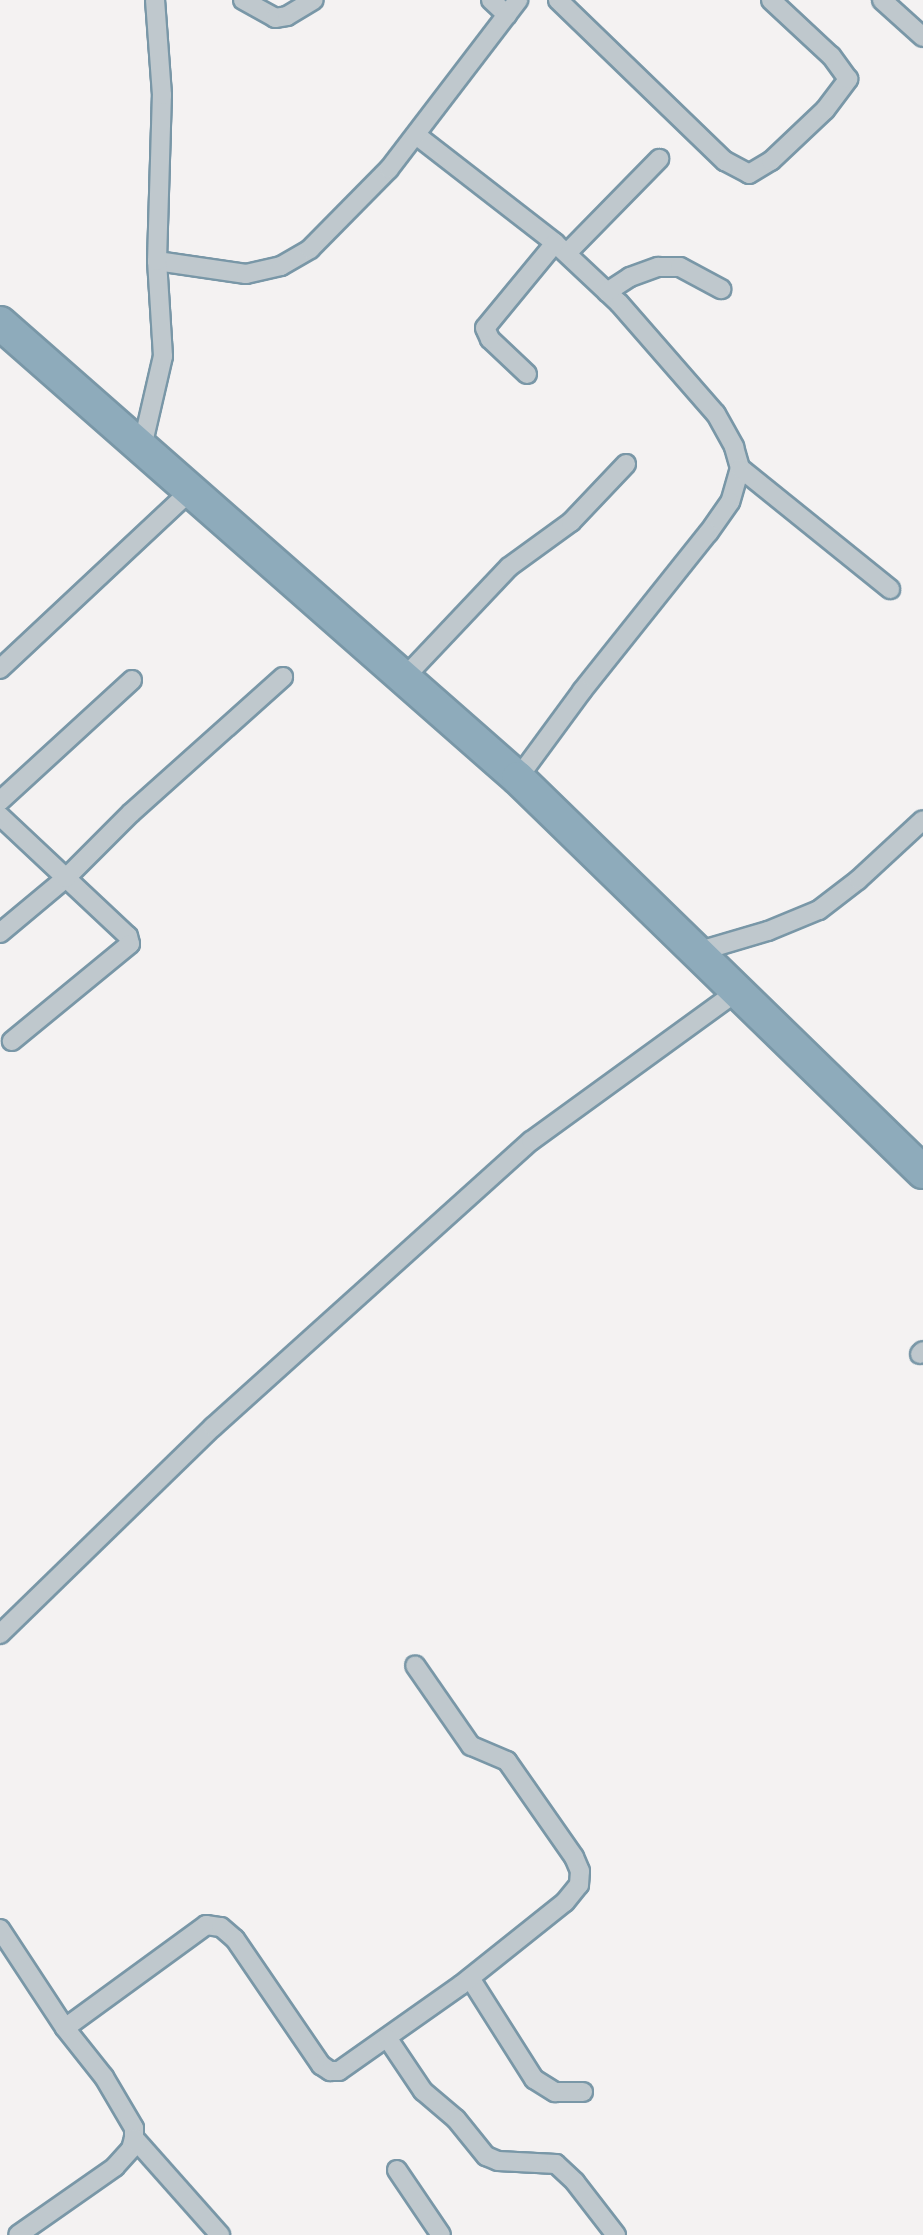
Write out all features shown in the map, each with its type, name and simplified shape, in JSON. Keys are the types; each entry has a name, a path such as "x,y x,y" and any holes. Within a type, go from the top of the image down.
{"highway":[{"path":"0,323 518,778 700,951 923,1172"}],"street":[{"path":"142,447 163,356 157,261 162,95 155,0"},
{"path":"243,0 275,18 287,16 314,0"},
{"path":"491,0 507,15"},
{"path":"157,261 246,274 281,266 310,249 389,169 518,0"},
{"path":"558,0 725,161 749,174 771,161 825,110 848,79 831,56 771,0"},
{"path":"882,0 923,38"},
{"path":"416,135 561,248 608,292 686,374 716,414 734,447 740,468 730,502 708,533 582,691 518,778"},
{"path":"527,374 490,339 485,328 561,248 659,159"},
{"path":"608,292 630,277 658,267 680,267 721,289"},
{"path":"405,677 509,567 571,522 626,464"},
{"path":"740,468 890,589"},
{"path":"0,669 191,490"},
{"path":"0,933 66,878 131,813 282,677"},
{"path":"0,801 132,680"},
{"path":"0,816 128,936 130,944 12,1041"},
{"path":"700,951 768,931 819,910 858,880 923,820"},
{"path":"0,1634 213,1427 531,1141 739,990"},
{"path":"66,2028 206,1925 221,1927 235,1939 321,2065 330,2071 339,2071 388,2039 565,1902 579,1885 580,1871 507,1761 471,1746 415,1665"},
{"path":"0,1929 66,2028 104,2077 134,2128 131,2149 115,2168 18,2235"},
{"path":"470,1977 534,2079 555,2092 583,2092"},
{"path":"388,2039 423,2091 456,2119 486,2156 498,2161 556,2164 566,2171 616,2235"},
{"path":"134,2138 220,2235"},
{"path":"397,2170 441,2235"}]}
